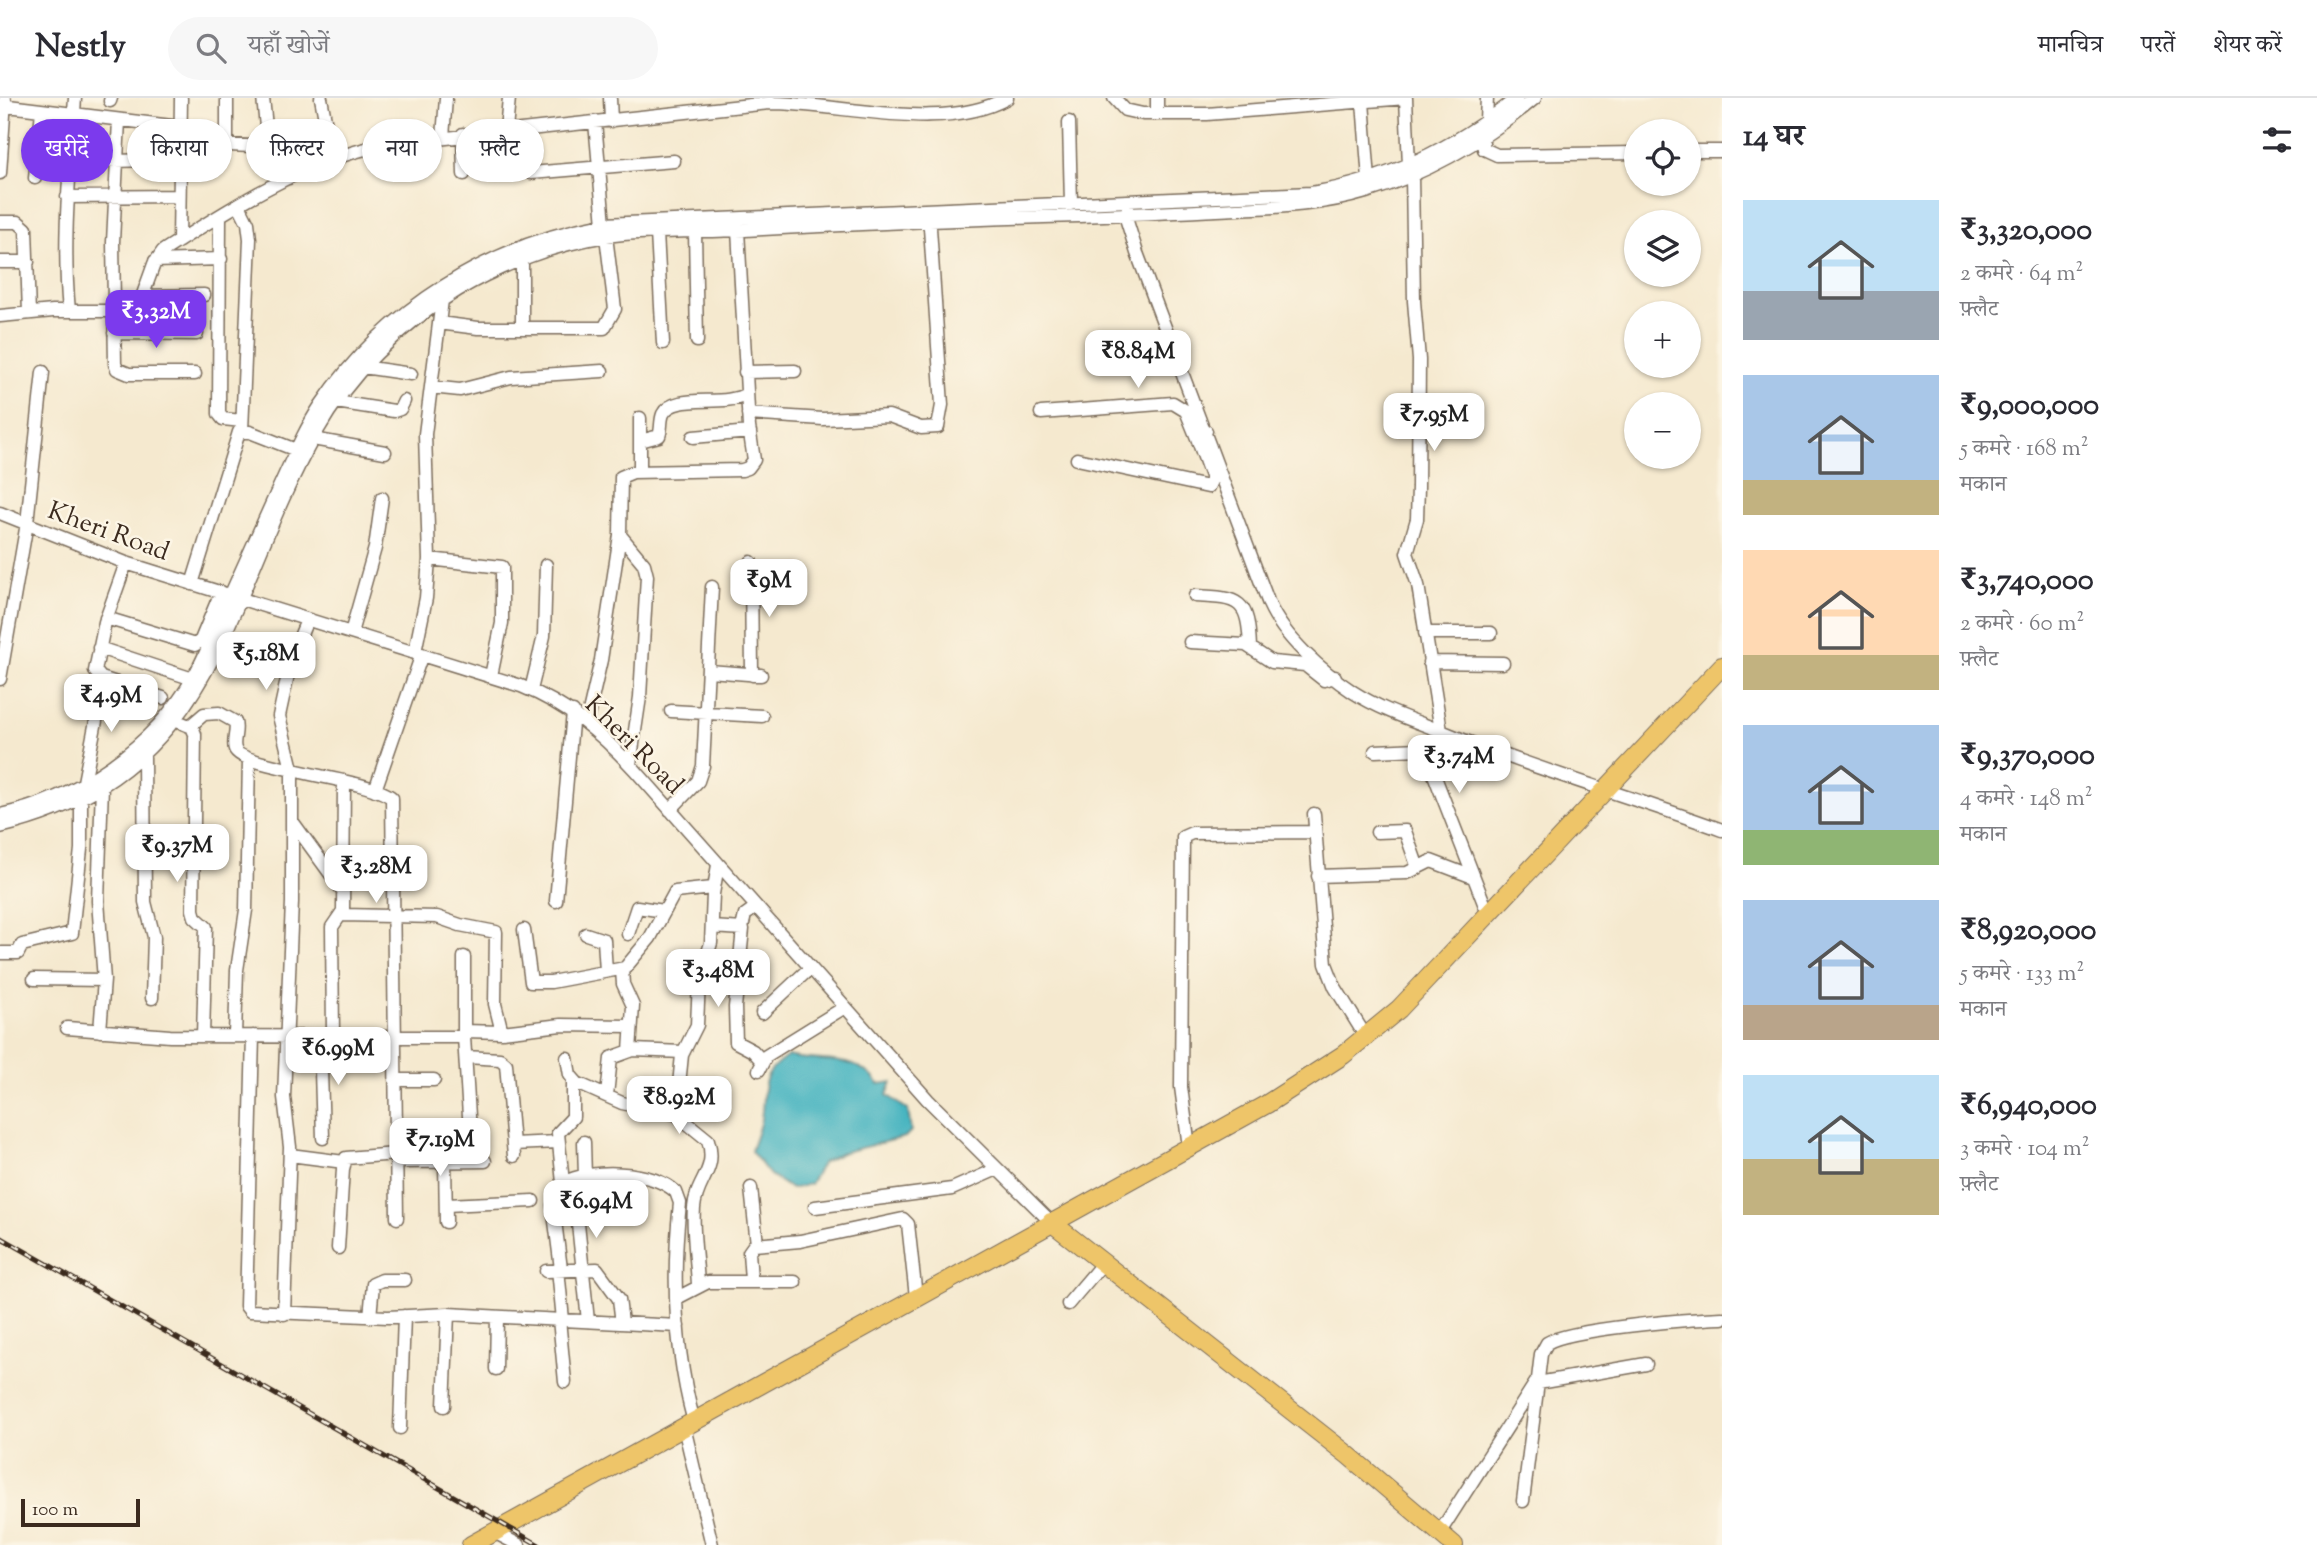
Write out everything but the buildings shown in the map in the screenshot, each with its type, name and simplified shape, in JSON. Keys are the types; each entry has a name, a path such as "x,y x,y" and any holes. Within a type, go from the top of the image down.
{"highway":[{"path":"471,1545 1267,1104 1366,1037 1428,981 1722,666"},
{"path":"1051,1222 1348,1455 1454,1545"}],"street":[{"path":"74,119 75,98"},
{"path":"180,119 181,98"},
{"path":"227,98 227,119"},
{"path":"263,98 265,119"},
{"path":"321,98 325,119"},
{"path":"443,137 446,98"},
{"path":"507,119 509,98"},
{"path":"611,98 611,121"},
{"path":"544,128 611,121 710,103 812,101 902,114 945,115 977,111 1007,98"},
{"path":"1114,98 1129,112 1157,114 1207,114 1406,98 1419,360 1417,519 1407,553 1418,585 1441,731"},
{"path":"1157,98 1157,114"},
{"path":"1487,98 1484,149 1497,155 1624,153"},
{"path":"1485,128 1517,98"},
{"path":"0,827 35,817 81,789 150,734 193,679 313,439 336,402 387,342 442,300 476,280 605,230 929,215 1306,205 1363,193 1410,170 1434,153 1485,128 1535,98"},
{"path":"1363,102 1369,180"},
{"path":"0,173 3,103 74,116 127,121"},
{"path":"41,119 42,111"},
{"path":"119,120 114,198 115,364 122,372 195,374"},
{"path":"439,323 478,328 522,326 599,330 608,324 615,309 595,122"},
{"path":"1069,122 1071,204"},
{"path":"348,153 382,145 456,135"},
{"path":"1701,152 1722,151"},
{"path":"113,161 127,160"},
{"path":"544,171 674,161"},
{"path":"0,816 81,789 102,786 144,755 176,720 202,681 233,596 296,450 320,406 356,359 410,310 453,280 501,255 576,229 657,233 738,230 1071,204 1125,211 1290,196 1331,190 1410,170"},
{"path":"67,182 65,275 69,311"},
{"path":"178,182 179,241"},
{"path":"0,316 69,311 129,311 143,296 155,261 163,251 281,182"},
{"path":"67,197 178,197"},
{"path":"192,584 242,426 250,239 248,223 239,205"},
{"path":"1125,211 1202,434 1273,613 1300,645 1333,678 1367,700 1601,795 1722,830"},
{"path":"748,414 823,419 889,416 921,428 938,427 942,405 929,215"},
{"path":"220,216 219,414 223,419 296,450"},
{"path":"0,222 18,222 26,229 29,313"},
{"path":"587,721 600,660 620,535 621,477 640,472 748,468 754,456 745,372 738,230"},
{"path":"695,232 697,341"},
{"path":"657,233 663,344"},
{"path":"155,261 221,259"},
{"path":"522,260 522,326"},
{"path":"0,262 28,262"},
{"path":"143,296 204,295"},
{"path":"375,790 418,653 426,598 429,559 424,456 442,300"},
{"path":"114,332 197,334"},
{"path":"363,367 411,374"},
{"path":"431,387 460,390 510,377 602,371"},
{"path":"745,372 795,371"},
{"path":"0,679 13,590 27,523 43,372"},
{"path":"640,441 659,436 663,415 676,403 734,401 747,394"},
{"path":"336,402 394,411 400,409 404,401"},
{"path":"1041,413 1173,402 1186,411 1202,434 1212,479 1208,487 1077,459"},
{"path":"640,418 640,472"},
{"path":"693,437 750,432"},
{"path":"313,439 385,452"},
{"path":"351,633 375,548 382,498"},
{"name":"Kheri Road","path":"0,513 126,563 531,690 587,721 630,764 845,1007 995,1170 1051,1222"},
{"path":"620,535 644,564 647,576 639,697 630,764"},
{"path":"429,559 502,567 502,623 491,676"},
{"path":"709,671 757,675 751,562"},
{"path":"126,563 106,618 95,671 104,680 163,698"},
{"path":"531,690 544,636 546,565"},
{"path":"0,584 13,590"},
{"path":"670,810 701,774 707,712 712,587"},
{"path":"106,618 195,645 233,596"},
{"path":"1195,596 1225,598 1242,605 1248,614 1250,647"},
{"path":"284,1314 290,1155 284,1115 292,769 279,716 292,656 307,620"},
{"path":"1425,634 1491,633"},
{"path":"1190,642 1250,647 1272,662 1302,663 1324,680 1333,678"},
{"path":"99,649 193,679"},
{"path":"1429,662 1503,663"},
{"path":"0,953 18,953 22,945 72,933 81,849 81,789 104,680"},
{"path":"671,711 762,716"},
{"path":"190,726 198,717 211,712 231,718 237,728 236,752 249,759 375,790 389,795 393,802 397,1218"},
{"path":"556,901 573,712"},
{"path":"176,720 190,726 195,734 193,910 195,918 206,927 203,1036"},
{"path":"1375,751 1419,749 1426,754 1489,916"},
{"path":"144,755 145,902 154,937 152,998"},
{"path":"235,1036 237,970 246,922 249,759"},
{"path":"343,915 344,781"},
{"path":"100,1031 104,980 98,901 102,786"},
{"path":"1314,814 1329,975 1366,1037"},
{"path":"292,821 344,892"},
{"path":"1377,832 1405,831 1419,868"},
{"path":"1189,1147 1181,1087 1183,837 1192,833 1315,832"},
{"path":"1318,876 1398,874 1437,862 1473,877"},
{"path":"676,1114 683,1052 697,1025 699,981 712,927 713,888 718,865"},
{"path":"524,930 531,982 551,982 622,970 636,958 671,897 680,890 713,888"},
{"path":"628,934 637,907 664,911"},
{"path":"756,907 746,915 742,928 734,1007 736,1042 753,1051 760,1065 845,1007"},
{"path":"333,1035 332,927 333,921 343,915 437,917 496,932 495,1004 502,1032"},
{"path":"712,927 742,928"},
{"path":"586,934 604,940 606,971"},
{"path":"464,957 464,1034 470,1132"},
{"path":"762,1013 810,968"},
{"path":"622,970 623,984 632,1002 630,1051"},
{"path":"34,979 104,980"},
{"path":"67,1028 203,1036 320,1036 464,1034 561,1025 630,1026"},
{"path":"253,1036 246,1306 252,1313 370,1317 448,1314 678,1326"},
{"path":"320,1036 324,1138"},
{"path":"607,1095 609,1059 630,1051 683,1052"},
{"path":"466,1057 500,1059 506,1064 513,1150 558,1142"},
{"path":"565,1382 555,1270 553,1205 563,1183 559,1129 573,1117 573,1080 567,1058"},
{"path":"395,1080 435,1080"},
{"path":"573,1080 629,1105 676,1114 705,1136 710,1148 709,1172 698,1190 694,1208 698,1285"},
{"path":"584,1142 585,1177 595,1205"},
{"path":"290,1155 344,1162"},
{"path":"338,1248 344,1162 350,1156 445,1162 485,1161"},
{"path":"445,1162 446,1222"},
{"path":"815,1207 952,1189 995,1170"},
{"path":"563,1183 585,1177 623,1173 661,1182 676,1192 680,1203 677,1298 683,1380 712,1545"},
{"path":"751,1188 757,1244"},
{"path":"446,1205 533,1201"},
{"path":"577,1213 588,1321"},
{"path":"751,1280 750,1252 752,1246 757,1244 800,1241 906,1219 916,1297"},
{"path":"1068,1304 1103,1263"},
{"path":"555,1270 597,1269 620,1303 622,1323"},
{"path":"370,1317 373,1284 382,1280 405,1280"},
{"path":"677,1298 698,1285 714,1281 795,1282"},
{"path":"444,1406 448,1314"},
{"path":"400,1428 404,1316"},
{"path":"496,1369 497,1317"},
{"path":"1523,1500 1543,1348 1552,1339 1617,1327 1722,1318"},
{"path":"1440,1532 1538,1381 1646,1364"},
{"path":"494,1532 519,1545"}],"water":[{"path":"788,1056 838,1061 860,1068 879,1084 892,1082 887,1095 908,1110 911,1131 905,1137 844,1152 823,1162 810,1184 791,1189 770,1175 751,1151 760,1123 767,1077 778,1063"}],"railway":[{"path":"0,1237 539,1545"}]}
